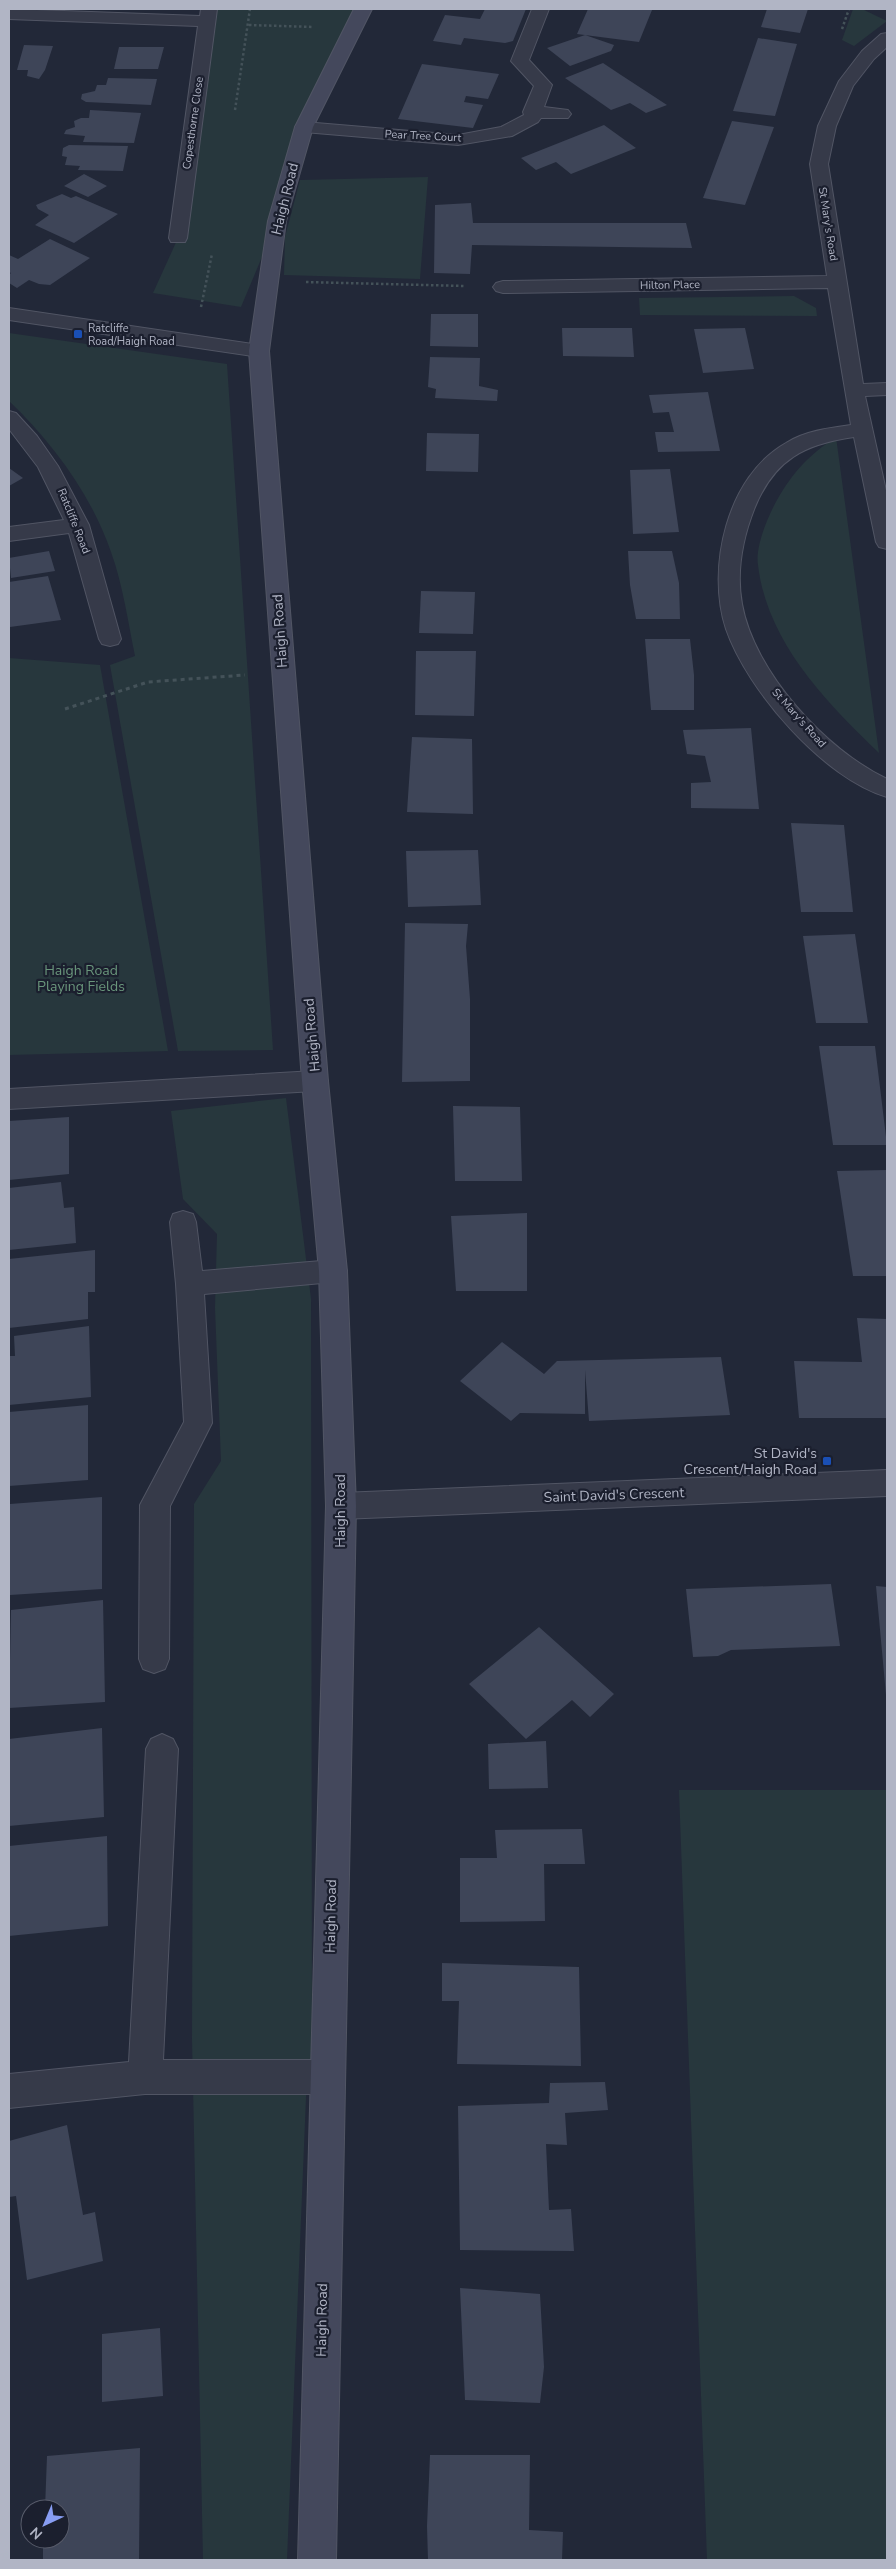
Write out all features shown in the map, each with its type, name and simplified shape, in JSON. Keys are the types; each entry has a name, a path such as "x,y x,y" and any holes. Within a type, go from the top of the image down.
{"main road":[{"name":"Haigh Road","path":"317,2560 341,1506 333,1271 315,1081 259,351 277,221 304,127 358,19"}],"street":[{"name":"Pear Tree Court","path":"304,127 458,140 506,132 532,118 532,112 544,85 520,62 540,9"},
{"path":"9,14 208,15"},
{"name":"Copesthorne Close","path":"178,238 208,15"},
{"name":"St Mary's Road","path":"887,38 868,55 845,85 827,126 819,164 854,391 887,542"},
{"path":"532,112 562,114"},
{"name":"Hilton Place","path":"502,286 837,282"},
{"path":"9,314 259,351"},
{"path":"854,391 887,389"},
{"name":"Ratcliffe Road","path":"9,416 24,432 49,465 78,525 93,572 110,639"},
{"name":"St Mary's Road","path":"862,430 818,437 792,447 761,474 750,493 738,524 730,562 731,605 744,646 773,691 803,726 846,768 875,785 887,789"},
{"path":"9,534 78,525"},
{"path":"9,1100 315,1081"},
{"path":"154,1659 155,1505 198,1423 190,1284 183,1222"},
{"path":"190,1284 333,1271"},
{"name":"Saint David's Crescent","path":"341,1506 887,1483"},
{"path":"145,2077 162,1749"},
{"path":"9,2091 145,2077 327,2077"}],"path":[{"path":"250,9 250,25 358,19"},
{"path":"193,342 211,256"},
{"path":"269,281 502,286"},
{"path":"64,709 148,682 283,673"}],"green space":[{"path":"209,9 363,9 304,127 277,221 241,307 153,293 178,238"},
{"path":"853,9 862,9 887,21 854,46 842,40"},
{"path":"428,177 420,279 284,275 285,237 300,180"},
{"path":"794,296 816,308 817,316 640,315 639,298"},
{"path":"9,333 227,364 273,1050 178,1051 110,665 135,656 122,590 111,552 93,510 69,470 40,434 9,401"},
{"path":"836,437 879,753 820,691 786,645 773,620 764,593 758,565 758,550 766,523 783,490 802,465"},
{"name":"Haigh Road Playing Fields","path":"9,658 100,665 168,1051 9,1055"},
{"path":"286,1098 311,1299 312,2055 306,2097 287,2560 203,2560 192,2039 194,1504 221,1461 215,1308 217,1234 183,1199 171,1111"},
{"path":"679,1790 887,1790 887,2560 707,2560"}],"building":[{"path":"485,9 526,9 513,41 505,43 464,38 461,45 433,41 445,15 480,19"},
{"path":"588,9 652,10 639,42 577,34"},
{"path":"767,9 808,9 800,33 761,27"},
{"path":"585,35 614,45 611,51 570,66 547,48"},
{"path":"758,38 797,44 775,116 733,111"},
{"path":"24,45 53,46 45,70 39,79 27,76 28,70 17,70"},
{"path":"119,47 164,47 158,69 114,69"},
{"path":"603,63 667,105 646,113 630,103 611,110 565,78"},
{"path":"422,64 499,74 488,99 466,96 464,102 483,105 473,128 398,119"},
{"path":"108,78 157,79 151,105 86,102 81,99 82,94 95,91 97,85 106,85"},
{"path":"90,110 141,113 134,143 83,142 85,136 64,134 66,130 75,127 74,121 81,118 89,118"},
{"path":"732,121 774,127 745,205 703,198"},
{"path":"604,125 636,148 571,174 556,162 536,170 521,158"},
{"path":"69,145 128,146 123,171 78,170 80,166 65,165 67,157 62,156 63,148"},
{"path":"84,174 107,186 88,197 64,186"},
{"path":"62,194 71,198 76,196 118,214 74,243 35,225 49,215 38,209 36,205"},
{"path":"471,203 473,223 686,223 692,248 472,245 470,274 434,273 435,205"},
{"path":"50,239 90,258 50,285 39,284 29,280 17,288 9,283 9,275 11,273 9,272 9,255 18,259"},
{"path":"431,314 478,314 478,347 430,346"},
{"path":"562,328 632,328 634,357 563,356"},
{"path":"745,328 754,369 703,373 694,329"},
{"path":"430,357 480,358 479,386 498,390 497,401 435,398 436,389 428,387"},
{"path":"708,392 720,451 658,452 655,432 674,432 669,412 653,413 649,395"},
{"path":"427,433 479,434 478,472 426,471"},
{"path":"9,468 23,478 9,486"},
{"path":"670,469 679,532 633,534 630,470"},
{"path":"49,551 55,571 11,578 9,558"},
{"path":"628,551 672,551 679,583 680,619 636,619 630,585"},
{"path":"48,576 61,620 10,627 9,582"},
{"path":"421,591 475,592 473,634 419,633"},
{"path":"645,639 690,639 694,675 694,710 651,710"},
{"path":"416,651 476,651 474,716 415,715"},
{"path":"751,728 759,809 691,808 691,783 711,782 705,756 687,754 683,730"},
{"path":"412,737 472,739 473,814 407,812"},
{"path":"791,823 844,825 853,912 801,912"},
{"path":"478,850 481,905 408,907 406,851"},
{"path":"405,923 468,924 466,946 470,999 470,1081 402,1082"},
{"path":"855,934 868,1023 816,1023 803,936"},
{"path":"819,1046 875,1046 887,1145 833,1145"},
{"path":"453,1106 520,1107 522,1181 455,1181"},
{"path":"69,1117 69,1174 9,1180 9,1121"},
{"path":"887,1170 887,1276 853,1276 837,1171"},
{"path":"61,1182 64,1208 74,1207 76,1243 9,1250 9,1188"},
{"path":"527,1213 527,1291 456,1291 451,1216"},
{"path":"95,1250 95,1292 88,1292 88,1319 9,1328 9,1259"},
{"path":"857,1318 887,1319 887,1418 799,1418 794,1361 862,1362"},
{"path":"89,1326 91,1397 9,1405 9,1356 15,1356 14,1336"},
{"path":"502,1342 544,1374 557,1361 721,1357 730,1415 589,1421 585,1370 585,1414 520,1413 511,1421 460,1381"},
{"path":"88,1405 88,1480 9,1486 9,1412"},
{"path":"102,1497 102,1589 10,1595 10,1504"},
{"path":"831,1584 840,1646 731,1650 718,1656 693,1657 686,1589"},
{"path":"876,1586 887,1587 887,1695 886,1695"},
{"path":"103,1600 105,1702 9,1708 11,1610"},
{"path":"539,1627 614,1694 590,1717 572,1700 526,1739 469,1684"},
{"path":"102,1728 104,1817 9,1826 9,1739"},
{"path":"546,1741 548,1788 489,1789 488,1744"},
{"path":"582,1829 585,1864 544,1864 545,1921 460,1922 460,1858 497,1858 495,1830"},
{"path":"107,1836 108,1926 9,1936 9,1846"},
{"path":"442,1963 579,1967 581,2066 457,2064 459,2001 442,2001"},
{"path":"605,2082 608,2110 565,2113 567,2145 546,2144 549,2210 571,2209 574,2251 460,2250 458,2106 549,2103 550,2083"},
{"path":"67,2125 83,2215 95,2212 103,2261 27,2280 16,2196 9,2197 9,2141"},
{"path":"460,2288 540,2294 544,2367 540,2403 465,2400"},
{"path":"160,2328 163,2396 102,2402 102,2334"},
{"path":"140,2448 139,2560 43,2560 43,2549 70,2549 70,2499 45,2499 47,2456"},
{"path":"430,2455 530,2455 529,2530 563,2532 562,2560 428,2560 427,2526"}],"place":[{"name":"Ratcliffe Road/Haigh Road","path":"78,334"},
{"name":"St David's Crescent/Haigh Road","path":"827,1461"}]}
